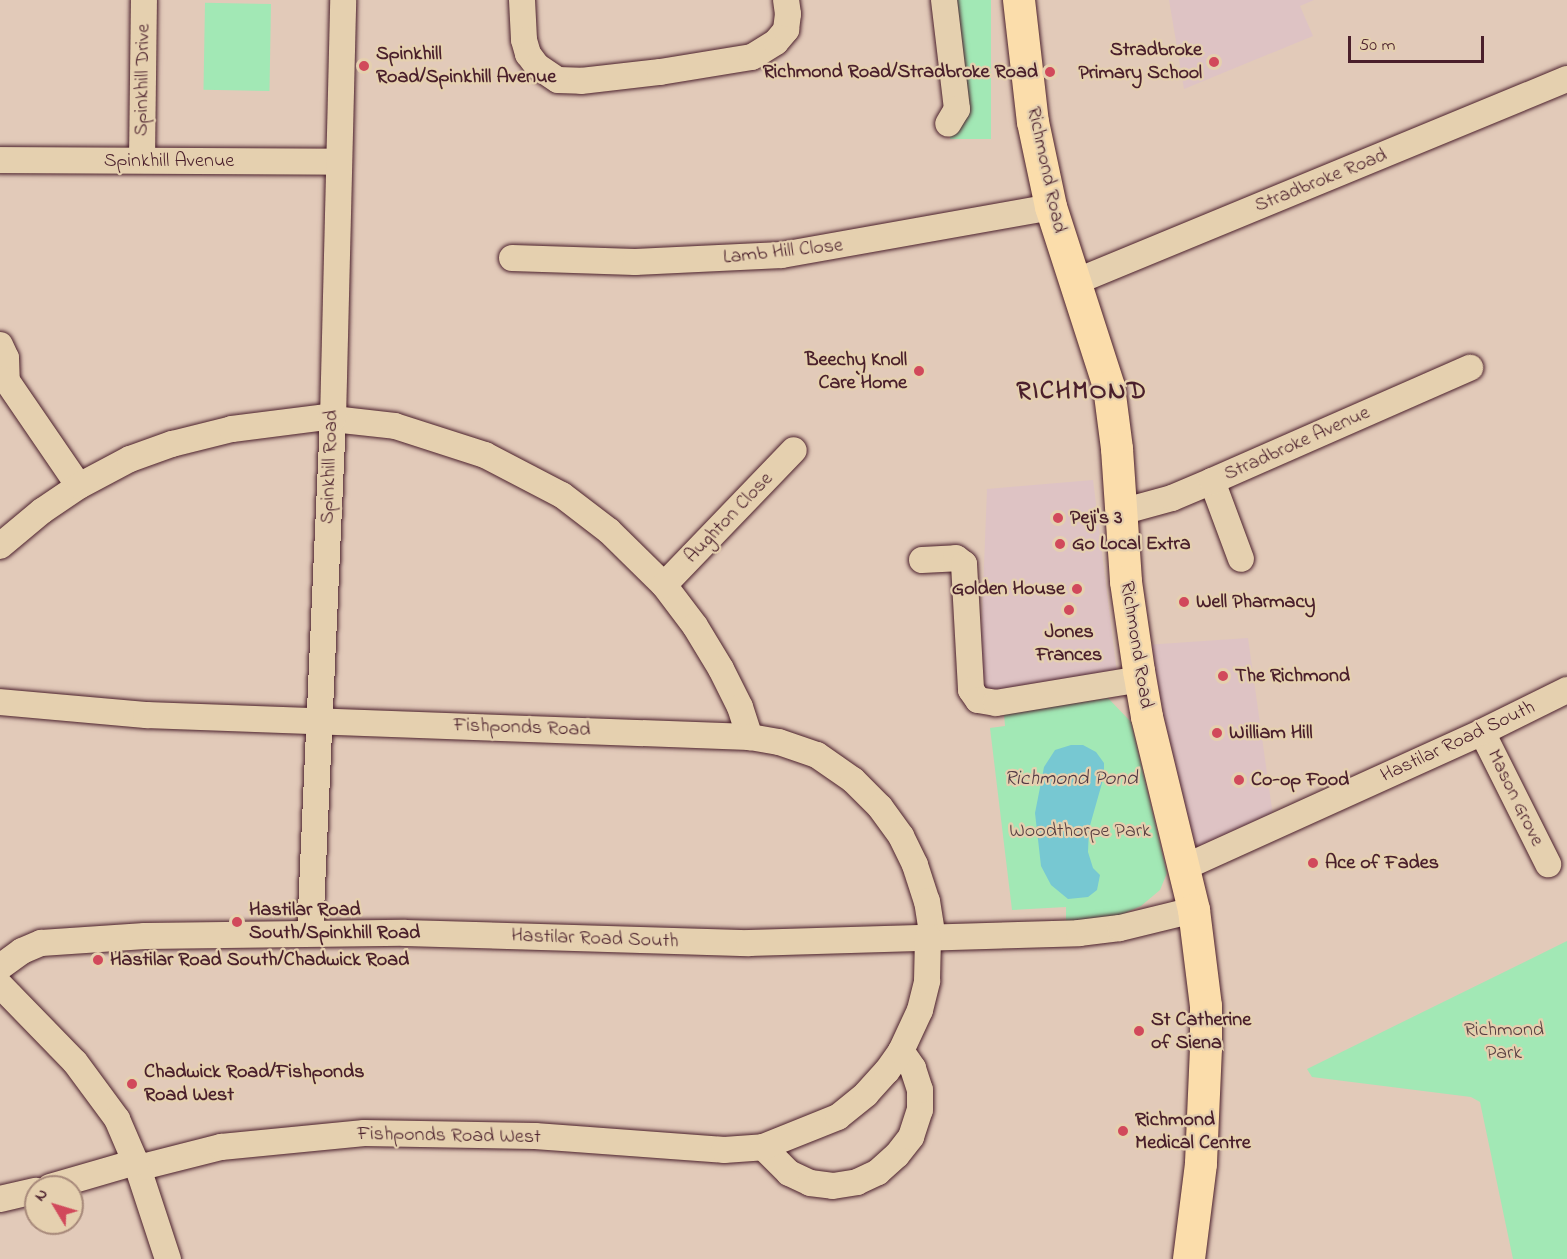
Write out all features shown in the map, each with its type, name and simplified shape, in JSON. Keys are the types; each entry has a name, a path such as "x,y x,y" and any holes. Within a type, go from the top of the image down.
{"main road":[{"name":"Richmond Road","path":"1019,0 1033,122 1051,207 1109,387 1125,582 1147,717 1194,910 1206,1006 1206,1070 1201,1164 1189,1259"}],"street":[{"name":"Spinkhill Drive","path":"142,160 144,0"},
{"name":"Spinkhill Road","path":"310,933 333,417 343,0"},
{"path":"522,0 524,40 528,54 537,66 558,80 581,81 660,72 752,57 776,42 786,30 788,14 786,0"},
{"path":"944,0 957,109 948,124"},
{"name":"Stradbroke Road","path":"1075,282 1567,80"},
{"name":"Spinkhill Avenue","path":"0,160 339,162"},
{"name":"Lamb Hill Close","path":"512,258 635,262 782,255 1051,207"},
{"path":"0,345 6,358 3,380 79,486"},
{"name":"Stradbroke Avenue","path":"1121,512 1172,498 1470,368"},
{"path":"0,546 42,511 79,486 130,459 172,444 232,429 333,417 396,426 453,444 524,473 562,495 609,531 664,585 695,626 721,669 740,707 750,737"},
{"name":"Aughton Close","path":"664,585 794,450"},
{"path":"1212,481 1240,559"},
{"path":"922,560 956,558 964,564 971,690 978,700 996,703 1141,680"},
{"name":"Hastilar Road South","path":"1185,867 1482,732 1567,690"},
{"name":"Fishponds Road","path":"0,702 146,715 750,737 779,742 817,755 853,780 880,807 901,836 915,865 927,901 930,937"},
{"name":"Mason Grove","path":"1482,732 1548,864"},
{"name":"Hastilar Road South","path":"0,967 22,951 53,941 145,936 310,933 749,943 1093,932 1194,910"},
{"name":"Fishponds Road West","path":"84,1178 221,1148 364,1133 535,1136 724,1150 763,1147 838,1117 866,1094 901,1051 920,1010 927,981 930,937"},
{"path":"0,986 91,1081 117,1119 137,1165 168,1259"},
{"path":"763,1147 789,1173 810,1182 833,1186 857,1182 878,1172 897,1155 911,1137 920,1110 920,1090 913,1068 901,1051"},
{"path":"0,1199 24,1194"}],"shaded area":[{"name":"Stradbroke Primary School","path":"1169,0 1314,0 1300,6 1313,36 1184,89"},
{"path":"1093,480 1117,673 979,693 987,489"},
{"path":"1248,638 1273,816 1188,852 1145,645"}],"green space":[{"path":"950,0 991,0 991,139 950,139"},
{"path":"205,3 271,4 269,91 203,90"},
{"name":"Woodthorpe Park","path":"1108,698 1131,722 1167,873 1160,890 1141,906 1107,921 1066,924 1066,907 1012,910 990,728 1005,726 1004,714"},
{"name":"Richmond Park","path":"1567,941 1567,1259 1513,1259 1480,1102 1471,1097 1312,1077 1307,1069"}],"water":[{"name":"Richmond Pond","path":"1071,745 1083,745 1096,752 1104,763 1104,776 1089,829 1088,852 1093,868 1100,875 1097,890 1088,897 1068,899 1051,885 1041,866 1035,813 1044,767 1055,750"}],"place":[{"name":"Stradbroke Primary School","path":"1214,62"},
{"name":"Spinkhill Road/Spinkhill Avenue","path":"364,66"},
{"name":"Richmond Road/Stradbroke Road","path":"1050,72"},
{"name":"Beechy Knoll Care Home","path":"919,371"},
{"name":"Peji's 3","path":"1058,518"},
{"name":"Go Local Extra","path":"1060,544"},
{"name":"Golden House","path":"1077,589"},
{"name":"Well Pharmacy","path":"1184,602"},
{"name":"Jones Frances","path":"1069,610"},
{"name":"The Richmond","path":"1223,676"},
{"name":"William Hill","path":"1217,733"},
{"name":"Co-op Food","path":"1239,780"},
{"name":"Ace of Fades","path":"1313,863"},
{"name":"Hastilar Road South/Spinkhill Road","path":"237,922"},
{"name":"Hastilar Road South/Chadwick Road","path":"98,960"},
{"name":"St Catherine of Siena","path":"1139,1031"},
{"name":"Chadwick Road/Fishponds Road West","path":"132,1084"},
{"name":"Richmond Medical Centre","path":"1123,1131"}],"district":[{"name":"RICHMOND","path":"1082,393"}]}
